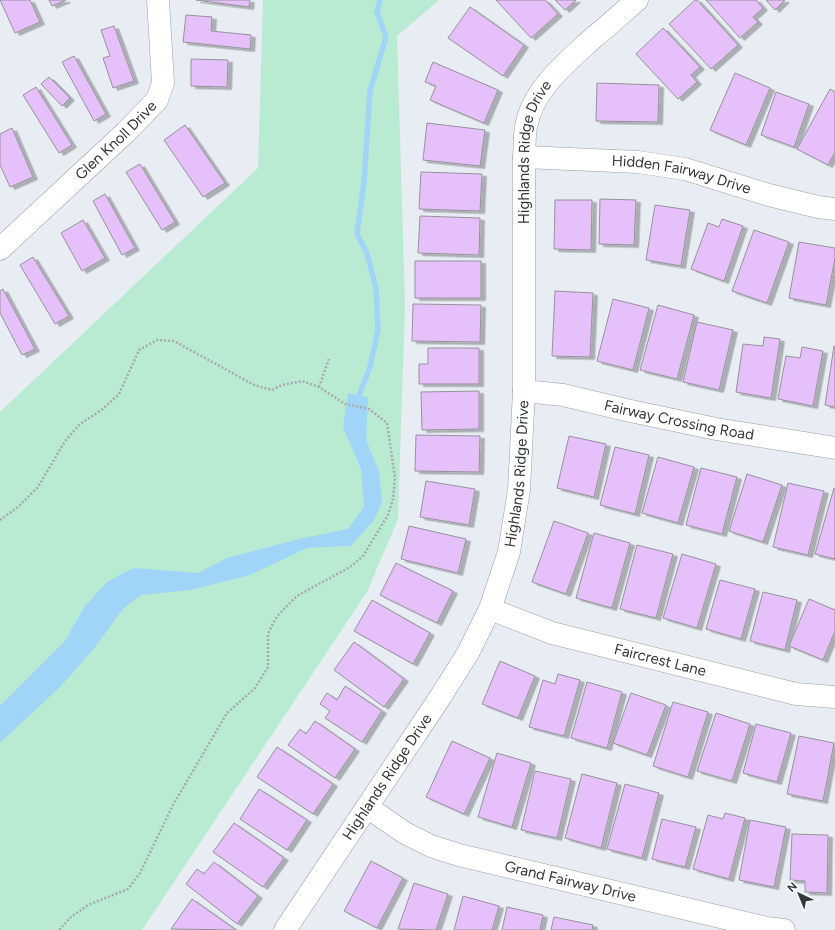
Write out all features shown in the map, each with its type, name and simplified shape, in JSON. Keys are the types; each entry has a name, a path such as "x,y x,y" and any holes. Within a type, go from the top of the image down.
{"street":[{"name":"Glen Knoll Drive","path":"0,249 126,132 157,100 163,83 158,0"},
{"name":"Highlands Ridge Drive","path":"285,930 442,696 468,653 490,609 509,552 519,490 524,391 524,157 526,126 532,109 544,87 564,64 637,0"},
{"name":"Hidden Fairway Drive","path":"524,157 638,162 685,169 769,195 818,207 835,209"},
{"name":"Fairway Crossing Road","path":"524,391 563,395 716,429 835,448"},
{"name":"Faircrest Lane","path":"490,609 552,633 796,694 835,697"},
{"name":"Grand Fairway Drive","path":"367,807 405,833 431,846 459,855 767,928 784,930"}],"path":[{"path":"0,520 18,507 38,487 65,441 80,424 103,409 119,394 139,350 157,340 174,340 254,385 266,389 272,390 282,385 302,381 319,387 345,404 369,410 387,423 395,478 392,498 388,514 364,556 350,567 297,596 279,614 268,634 268,667 255,688 227,713 173,805 140,873 128,889 88,905 71,917 58,930"},
{"path":"319,387 329,359"}],"green space":[{"path":"263,0 439,0 397,36 405,305 398,519 367,592 142,930 0,930 0,412 258,168"}],"water":[{"path":"348,393 368,397 366,440 379,471 382,502 374,520 351,546 307,548 250,575 191,590 141,595 123,609 92,651 60,687 0,743 0,706 65,641 85,606 107,582 133,568 198,573 227,558 299,539 348,529 364,507 361,469 343,427"}],"building":[{"path":"0,0 30,0 40,22 15,33"},
{"path":"49,0 66,0 52,6"},
{"path":"196,0 250,0 249,7"},
{"path":"496,0 545,0 558,14 531,38"},
{"path":"555,0 576,0 565,10"},
{"path":"695,0 697,0 738,45 711,69 669,24"},
{"path":"706,0 756,0 763,8 753,17 758,22 740,38"},
{"path":"766,0 785,0 775,10"},
{"path":"470,7 524,45 503,76 448,38"},
{"path":"186,15 212,17 211,31 251,35 250,49 183,42"},
{"path":"114,26 134,81 113,88 103,58 110,56 101,30"},
{"path":"663,28 700,67 691,75 697,82 678,99 636,54"},
{"path":"74,56 106,114 94,121 62,62"},
{"path":"191,59 228,60 227,87 191,86"},
{"path":"433,62 498,90 484,123 430,100 436,86 425,82"},
{"path":"735,73 770,88 746,145 710,130"},
{"path":"49,77 70,98 62,106 41,84"},
{"path":"597,83 659,85 658,122 596,121"},
{"path":"36,87 72,145 59,153 23,95"},
{"path":"830,89 835,92 835,152 828,165 797,149"},
{"path":"776,92 809,104 794,147 761,135"},
{"path":"427,123 485,130 480,166 423,160"},
{"path":"185,125 225,183 203,197 164,140"},
{"path":"12,128 33,177 10,187 0,165 0,134"},
{"path":"140,164 175,222 162,230 126,172"},
{"path":"421,172 482,174 480,211 419,209"},
{"path":"105,194 135,248 122,255 93,201"},
{"path":"600,199 636,200 634,245 599,244"},
{"path":"555,200 592,200 591,250 554,249"},
{"path":"655,205 690,210 681,266 646,260"},
{"path":"420,216 480,218 479,255 418,253"},
{"path":"722,219 743,226 724,281 691,269 708,223 719,227"},
{"path":"83,220 105,258 82,271 61,233"},
{"path":"754,230 789,242 767,303 732,291"},
{"path":"799,242 835,248 835,258 826,305 789,298"},
{"path":"33,257 69,316 55,324 20,265"},
{"path":"415,261 481,261 481,298 415,298"},
{"path":"3,289 35,349 22,355 0,313 0,291"},
{"path":"555,291 593,293 590,357 552,356"},
{"path":"613,299 649,308 633,370 597,361"},
{"path":"413,304 481,305 480,342 412,341"},
{"path":"658,305 694,315 677,379 640,370"},
{"path":"697,322 733,330 719,390 683,382"},
{"path":"764,337 780,339 771,398 736,392 743,344 763,346"},
{"path":"835,346 835,407 825,405"},
{"path":"802,347 823,351 813,406 778,399 786,356 800,358"},
{"path":"428,348 479,348 479,384 419,384 419,364 428,364"},
{"path":"479,391 479,429 422,430 421,392"},
{"path":"416,435 480,436 479,472 415,471"},
{"path":"569,436 606,444 594,497 557,488"},
{"path":"615,447 649,455 635,514 600,505"},
{"path":"658,457 694,467 678,523 642,513"},
{"path":"701,468 737,477 722,534 686,525"},
{"path":"747,474 782,485 763,542 729,531"},
{"path":"426,481 475,489 469,525 420,517"},
{"path":"788,483 824,491 808,555 773,547"},
{"path":"835,488 835,559 815,554"},
{"path":"554,521 588,533 566,594 532,582"},
{"path":"409,526 466,539 458,573 401,559"},
{"path":"594,533 630,543 612,608 576,598"},
{"path":"637,545 673,554 656,618 620,609"},
{"path":"682,554 716,564 697,628 663,618"},
{"path":"396,563 453,591 437,623 380,595"},
{"path":"720,580 755,589 741,639 706,629"},
{"path":"763,592 797,600 785,650 750,641"},
{"path":"809,599 835,610 835,631 823,660 789,646"},
{"path":"372,600 430,633 413,664 354,631"},
{"path":"354,642 404,679 384,707 334,670"},
{"path":"500,661 535,676 518,718 482,704"},
{"path":"558,674 580,680 564,736 529,727 543,680 555,684"},
{"path":"587,682 622,692 607,748 571,738"},
{"path":"345,686 382,711 362,742 325,718 330,711 320,704 327,693 337,700"},
{"path":"631,693 666,705 647,755 613,743"},
{"path":"673,702 708,712 688,777 653,766"},
{"path":"716,713 750,724 732,781 697,771"},
{"path":"315,721 355,749 335,778 288,745 300,729 306,734"},
{"path":"756,724 791,733 777,782 743,773"},
{"path":"799,736 834,743 823,801 787,794"},
{"path":"452,741 490,758 464,814 426,797"},
{"path":"277,747 333,784 313,814 257,777"},
{"path":"497,753 531,763 512,827 478,817"},
{"path":"535,771 571,779 557,838 521,830"},
{"path":"582,774 617,783 601,848 565,838"},
{"path":"625,784 659,793 642,858 607,849"},
{"path":"259,789 307,820 287,850 240,819"},
{"path":"725,813 745,818 729,879 693,869 708,815 723,819"},
{"path":"662,819 696,827 685,867 652,859"},
{"path":"750,820 786,827 774,887 739,880"},
{"path":"234,823 284,858 263,887 213,852"},
{"path":"792,834 828,835 827,893 805,892 805,881 790,880"},
{"path":"371,861 403,878 377,928 344,911"},
{"path":"214,862 258,896 237,924 186,884 197,869 204,874"},
{"path":"414,883 448,894 436,930 398,929"},
{"path":"463,896 499,906 492,930 454,930"},
{"path":"192,899 236,930 171,929"},
{"path":"507,907 543,915 540,930 502,930"},
{"path":"554,917 593,925 592,930 551,930"}],"waterway":[{"path":"359,402 359,395 370,367 378,330 376,288 367,253 357,234 364,182 370,91 386,37 377,12 380,0"}]}
